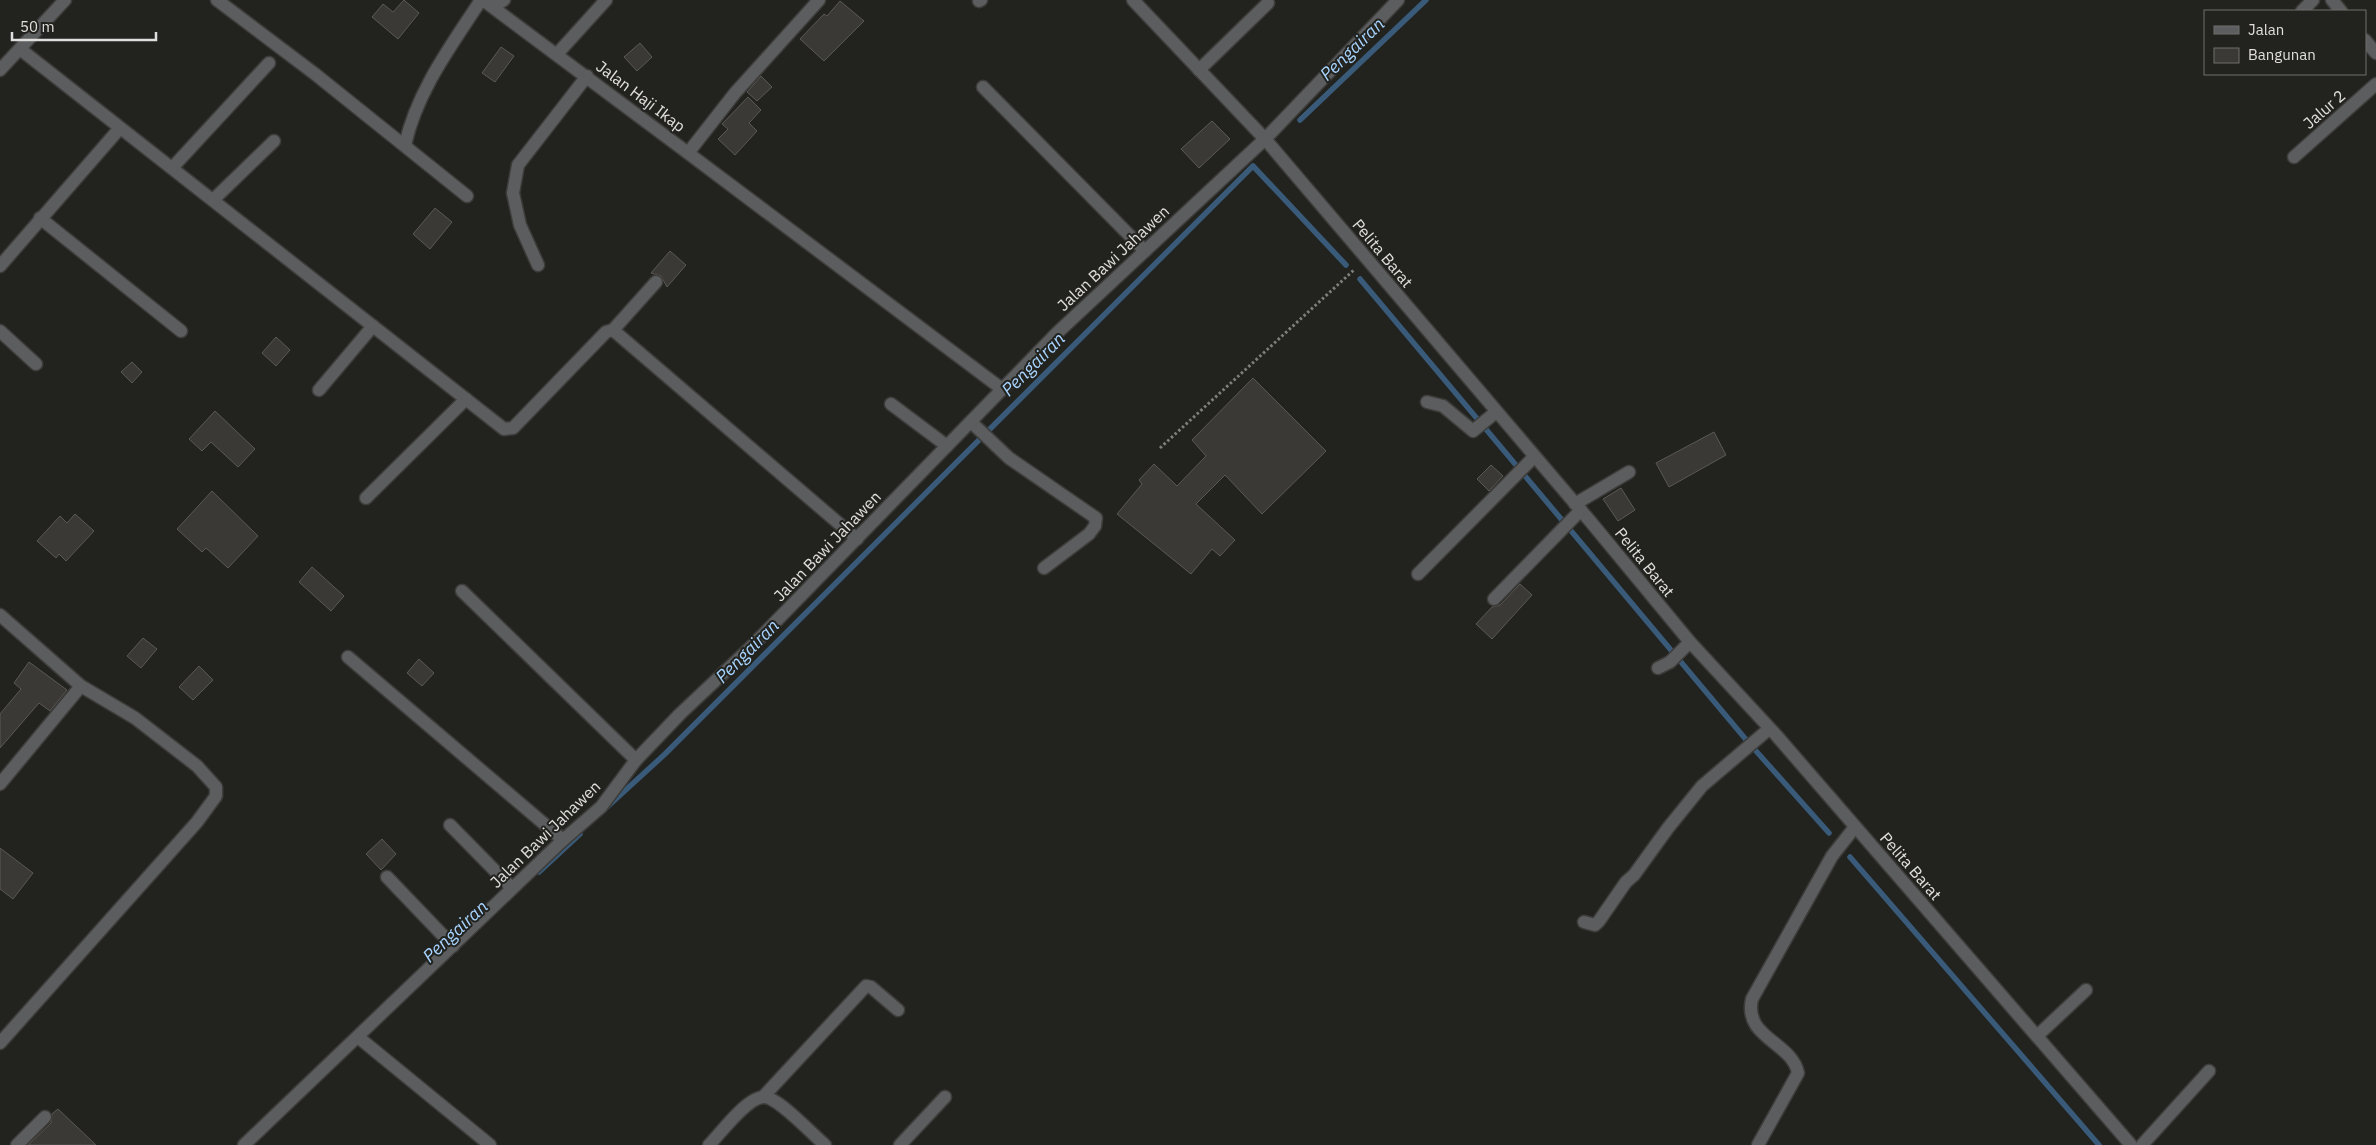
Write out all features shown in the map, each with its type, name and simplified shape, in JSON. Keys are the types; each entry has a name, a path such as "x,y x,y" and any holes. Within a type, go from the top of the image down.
{"street":[{"path":"0,70 65,0"},
{"path":"218,0 468,196"},
{"path":"404,145 408,128 426,88 486,2 504,0"},
{"path":"558,53 606,0"},
{"name":"Jalan Haji Ikap","path":"486,2 558,53 688,153 735,93 819,0"},
{"name":"Pelita Barat","path":"1133,0 1265,139 1578,507 1690,642 1769,728 2131,1145"},
{"name":"Jalan Bawi Jahawen","path":"244,1145 562,840 601,807 636,760 680,714 750,648 1002,389 1265,139 1398,0"},
{"path":"2303,10 2314,0"},
{"path":"2332,0 2340,10"},
{"path":"1199,70 1268,2"},
{"path":"2366,41 2376,53"},
{"path":"20,49 504,429 511,429 606,332 613,330 656,282"},
{"path":"172,168 269,63"},
{"path":"538,265 520,225 513,192 518,165 587,76"},
{"name":"Jalur 2","path":"2294,157 2376,84"},
{"path":"983,87 1145,251"},
{"path":"0,266 120,128"},
{"path":"213,200 274,141"},
{"path":"688,153 1002,389"},
{"path":"40,218 181,331"},
{"path":"318,390 373,326"},
{"path":"613,330 857,538"},
{"path":"0,331 36,364"},
{"path":"366,498 466,399"},
{"path":"1427,402 1443,406 1473,431 1496,412"},
{"path":"892,404 948,446"},
{"path":"971,422 1009,458 1096,518 1096,526 1089,534 1044,568"},
{"path":"1418,574 1534,457"},
{"path":"1494,599 1578,507 1629,472"},
{"path":"462,591 636,760"},
{"path":"0,615 81,686 135,718 197,766 216,787 216,796 197,822 0,1043"},
{"path":"1658,668 1670,662 1690,642"},
{"path":"348,657 562,840"},
{"path":"0,784 81,686"},
{"path":"1584,922 1595,924 1599,921 1626,882 1634,875 1702,786 1769,728"},
{"path":"450,825 512,888"},
{"path":"1758,1145 1798,1073 1795,1062 1756,1025 1751,1017 1752,999 1832,856 1855,827"},
{"path":"387,877 452,946"},
{"path":"709,1145 744,1107 762,1097 866,986 871,987 898,1010"},
{"path":"2037,1036 2086,990"},
{"path":"358,1037 490,1145"},
{"path":"2142,1145 2209,1071"},
{"path":"762,1097 769,1098 778,1104 825,1145"},
{"path":"900,1145 945,1097"},
{"path":"17,1145 45,1117"}],"path":[{"path":"1160,448 1286,335 1367,259"}],"building":[{"path":"404,0 419,13 398,39 372,17 383,4 393,12"},
{"path":"840,1 864,21 824,61 800,39 824,14 827,16"},
{"path":"640,43 652,57 637,71 624,57"},
{"path":"501,47 514,56 495,82 482,73"},
{"path":"761,76 772,87 757,101 747,92"},
{"path":"748,97 761,110 749,123 757,131 735,155 718,139 728,129 722,124"},
{"path":"1212,121 1230,139 1199,168 1181,149"},
{"path":"435,208 452,222 430,249 413,234"},
{"path":"670,251 686,265 667,287 661,276 651,273"},
{"path":"276,337 290,350 276,366 262,353"},
{"path":"132,362 142,372 132,383 121,372"},
{"path":"1253,378 1326,451 1262,514 1225,475 1196,504 1235,540 1220,556 1212,549 1191,574 1117,514 1142,484 1139,480 1154,464 1177,486 1206,456 1192,440"},
{"path":"215,411 255,449 238,467 211,442 202,451 189,439"},
{"path":"1714,432 1726,455 1669,487 1656,463"},
{"path":"1491,465 1503,476 1489,491 1477,479"},
{"path":"1621,488 1635,510 1618,521 1603,499"},
{"path":"212,491 258,536 228,568 206,548 202,552 177,529"},
{"path":"75,514 94,531 66,561 59,554 56,558 37,541 60,516 67,523"},
{"path":"312,567 344,596 331,611 299,582"},
{"path":"1520,584 1532,595 1492,639 1476,624 1492,607 1500,605"},
{"path":"143,638 157,649 141,668 127,656"},
{"path":"419,659 434,673 422,686 407,673"},
{"path":"29,662 67,690 50,711 39,703 0,748 0,714 21,689 14,683"},
{"path":"199,666 213,680 193,700 179,687"},
{"path":"382,839 396,854 381,870 366,854"},
{"path":"0,848 33,873 13,899 0,889"},
{"path":"58,1109 96,1145 28,1145 51,1123 52,1114"}],"waterway":[{"name":"Pengairan","path":"1300,120 1426,0"},
{"name":"Pengairan","path":"606,808 665,754 1253,166 1346,265"},
{"path":"1360,279 1748,742 1829,833"},
{"name":"Pengairan","path":"539,872 580,834"},
{"path":"1850,857 2099,1145"}]}
